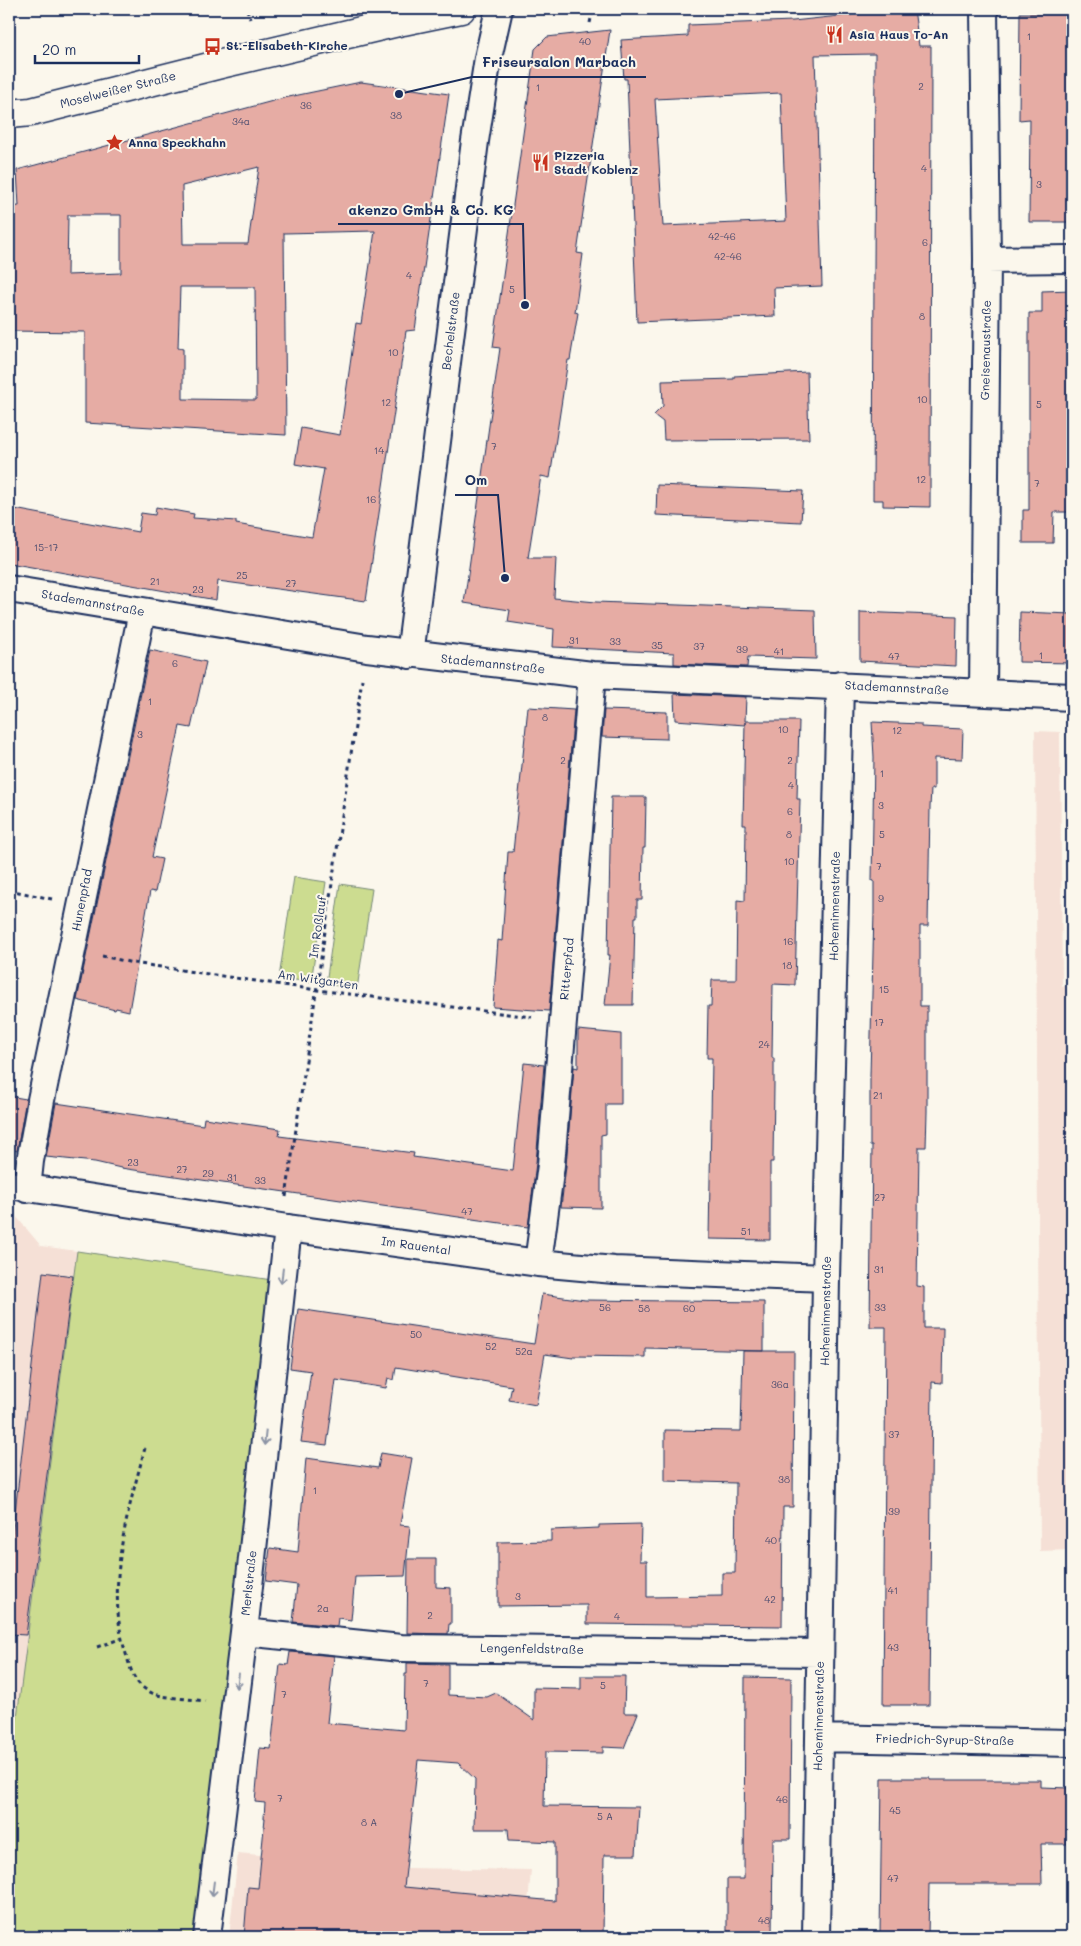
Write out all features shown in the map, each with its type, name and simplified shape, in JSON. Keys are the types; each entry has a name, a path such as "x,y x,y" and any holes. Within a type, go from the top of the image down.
{"street":[{"name":"Moselweißer Straße","path":"9,114 31,112 393,23 461,9"},
{"name":"Bechelstraße","path":"410,654 475,140 488,58 499,9"},
{"name":"Gneisenaustraße","path":"983,691 987,260 984,9"},
{"path":"987,260 1072,259"},
{"name":"Stademannstraße","path":"9,588 142,612 367,648 592,675 1072,696"},
{"name":"Hunenpfad","path":"18,1187 40,1100 142,612"},
{"name":"Ritterpfad","path":"538,1263 550,1165 592,675"},
{"name":"Hoheminnenstraße","path":"816,1937 826,1278 840,685"},
{"name":"Im Rauental","path":"18,1187 288,1228 538,1263 614,1270 826,1278"},
{"name":"Merlstraße","path":"207,1937 244,1632 288,1228"},
{"name":"Lengenfeldstraße","path":"244,1632 401,1648 820,1652"},
{"name":"Friedrich-Syrup-Straße","path":"819,1738 1072,1743"}],"path":[{"path":"248,9 250,19"},
{"path":"590,23 593,9"},
{"path":"684,9 686,13"},
{"name":"Im Roßlauf","path":"286,1201 367,648"},
{"path":"9,890 81,904"},
{"name":"Am Witgarten","path":"72,950 133,963 317,990 563,1021"},
{"path":"145,1448 125,1520 117,1590 120,1639 134,1679 153,1694 235,1704"},
{"path":"97,1647 120,1639"}],"shaded area":[{"path":"1035,731 1060,732 1062,986 1072,987 1072,1550 1040,1551"},
{"path":"9,1214 15,1215 41,1246 77,1251 9,1780"},
{"path":"238,1853 407,1868 531,1870 525,1937 229,1937"}],"green space":[{"path":"294,877 326,882 311,982 279,978"},
{"path":"340,884 372,889 357,989 326,984"},
{"path":"77,1251 272,1280 223,1714 194,1937 9,1937 9,1780"}],"building":[{"path":"914,9 919,46 931,46 930,507 883,506 883,500 873,500 875,54 815,55 822,286 774,288 775,316 637,322 627,79 624,79 621,40 688,36 688,25 793,21","holes":["781,93 786,221 663,226 655,99"]},
{"path":"1043,9 1072,9 1070,103 1072,103 1072,222 1029,222 1030,119 1019,120 1020,13 1044,13"},
{"path":"610,30 577,253 583,254 575,312 578,313 570,360 568,360 550,478 541,476 528,558 556,558 554,598 596,602 815,610 816,659 748,657 747,667 674,664 674,653 553,647 554,629 508,622 510,610 464,603 500,348 493,347 535,49 547,37"},
{"path":"361,82 449,94 415,330 406,331 366,601 218,581 216,600 9,563 9,508 138,532 141,513 155,515 156,507 194,514 193,518 236,521 236,524 312,537 324,469 295,464 301,428 340,435 356,323 361,324 375,231 284,233 286,435 85,423 85,332 9,331 9,207 19,206 17,170 284,98","holes":["259,167 248,244 183,244 182,186","68,215 121,215 121,273 67,275","180,287 255,287 256,400 183,399 183,349 178,348"]},
{"path":"1072,290 1072,512 1054,512 1053,543 1023,543 1023,510 1029,510 1029,313 1042,313 1042,291"},
{"path":"807,372 809,439 664,440 663,422 654,415 663,406 662,381 734,379 734,376"},
{"path":"657,485 803,491 801,522 656,515"},
{"path":"860,612 957,616 956,666 860,661"},
{"path":"1020,612 1072,614 1072,663 1019,662"},
{"path":"150,650 206,662 191,728 180,726 152,857 162,859 155,892 150,891 129,1011 116,1008 115,1010 77,1000"},
{"path":"674,694 746,697 745,721 799,721 797,799 800,799 795,985 773,984 772,1058 774,1058 774,1084 773,1162 770,1162 770,1240 709,1239 712,1058 707,1058 708,1006 711,1006 712,980 736,980 737,900 745,901 746,825 743,825 745,725 675,720"},
{"path":"528,707 574,710 549,1011 493,1007 498,940 502,941 508,852 513,852"},
{"path":"604,710 667,712 667,739 602,737"},
{"path":"872,722 921,724 921,727 963,729 962,759 934,758 934,789 931,789 930,807 928,926 920,926 920,1006 927,1006 927,1112 926,1147 919,1147 917,1286 924,1287 924,1328 943,1328 942,1383 932,1382 929,1705 883,1705 886,1327 870,1327 872,1146 870,1146 870,1076 874,912 874,881 872,881 874,757"},
{"path":"611,797 646,797 642,900 637,900 637,917 635,917 633,1005 605,1005 610,955 608,955"},
{"path":"578,1030 621,1034 621,1104 606,1104 606,1134 601,1135 601,1208 561,1207 574,1067 578,1068"},
{"path":"524,1063 544,1065 536,1163 528,1227 121,1168 95,1162 46,1157 56,1103 203,1125 204,1118 280,1129 279,1136 414,1153 413,1157 513,1171"},
{"path":"9,1096 26,1099 17,1151 9,1149"},
{"path":"43,1272 73,1276 26,1635 9,1634 9,1563"},
{"path":"542,1294 585,1300 764,1302 764,1351 645,1348 645,1357 573,1356 573,1358 545,1354 536,1405 509,1400 512,1386 396,1367 394,1380 388,1378 386,1388 336,1380 327,1445 301,1442 311,1371 290,1368 298,1309 534,1344"},
{"path":"743,1351 794,1351 793,1507 783,1507 782,1626 587,1624 587,1605 498,1606 498,1542 551,1541 551,1530 599,1528 599,1525 641,1524 640,1561 647,1561 647,1597 722,1596 722,1573 735,1573 736,1483 665,1481 665,1430 741,1431"},
{"path":"381,1453 412,1458 400,1525 410,1526 405,1576 355,1577 351,1620 338,1618 337,1626 293,1622 297,1585 266,1581 270,1548 298,1552 306,1458 378,1468"},
{"path":"408,1559 436,1559 436,1587 451,1588 451,1624 449,1624 448,1634 407,1633"},
{"path":"290,1652 334,1656 327,1723 404,1730 405,1674 407,1674 407,1663 448,1664 448,1695 487,1697 496,1693 534,1720 534,1688 581,1689 581,1676 625,1676 624,1713 638,1713 624,1748 603,1747 603,1753 545,1752 544,1806 639,1807 636,1855 604,1855 603,1937 244,1937 248,1887 258,1888 265,1818 265,1803 255,1802 260,1748 271,1749 280,1664 288,1665","holes":["418,1760 458,1763 475,1779 474,1829 508,1829 509,1840 555,1842 555,1901 404,1887"]},
{"path":"745,1677 791,1678 790,1839 773,1839 772,1937 727,1937 727,1879 744,1879"},
{"path":"882,1778 1041,1780 1041,1787 1068,1788 1067,1844 1041,1844 1042,1884 929,1884 928,1937 880,1937"}],"place":[{"name":"Asia Haus To-An","path":"835,35"},
{"name":"St.-Elisabeth-Kirche","path":"212,46"},
{"name":"Friseursalon Marbach","path":"399,94"},
{"name":"Anna Speckhahn","path":"114,143"},
{"name":"Pizzeria Stadt Koblenz","path":"540,163"},
{"name":"akenzo GmbH & Co. KG","path":"525,305"},
{"name":"Om","path":"505,578"}]}
